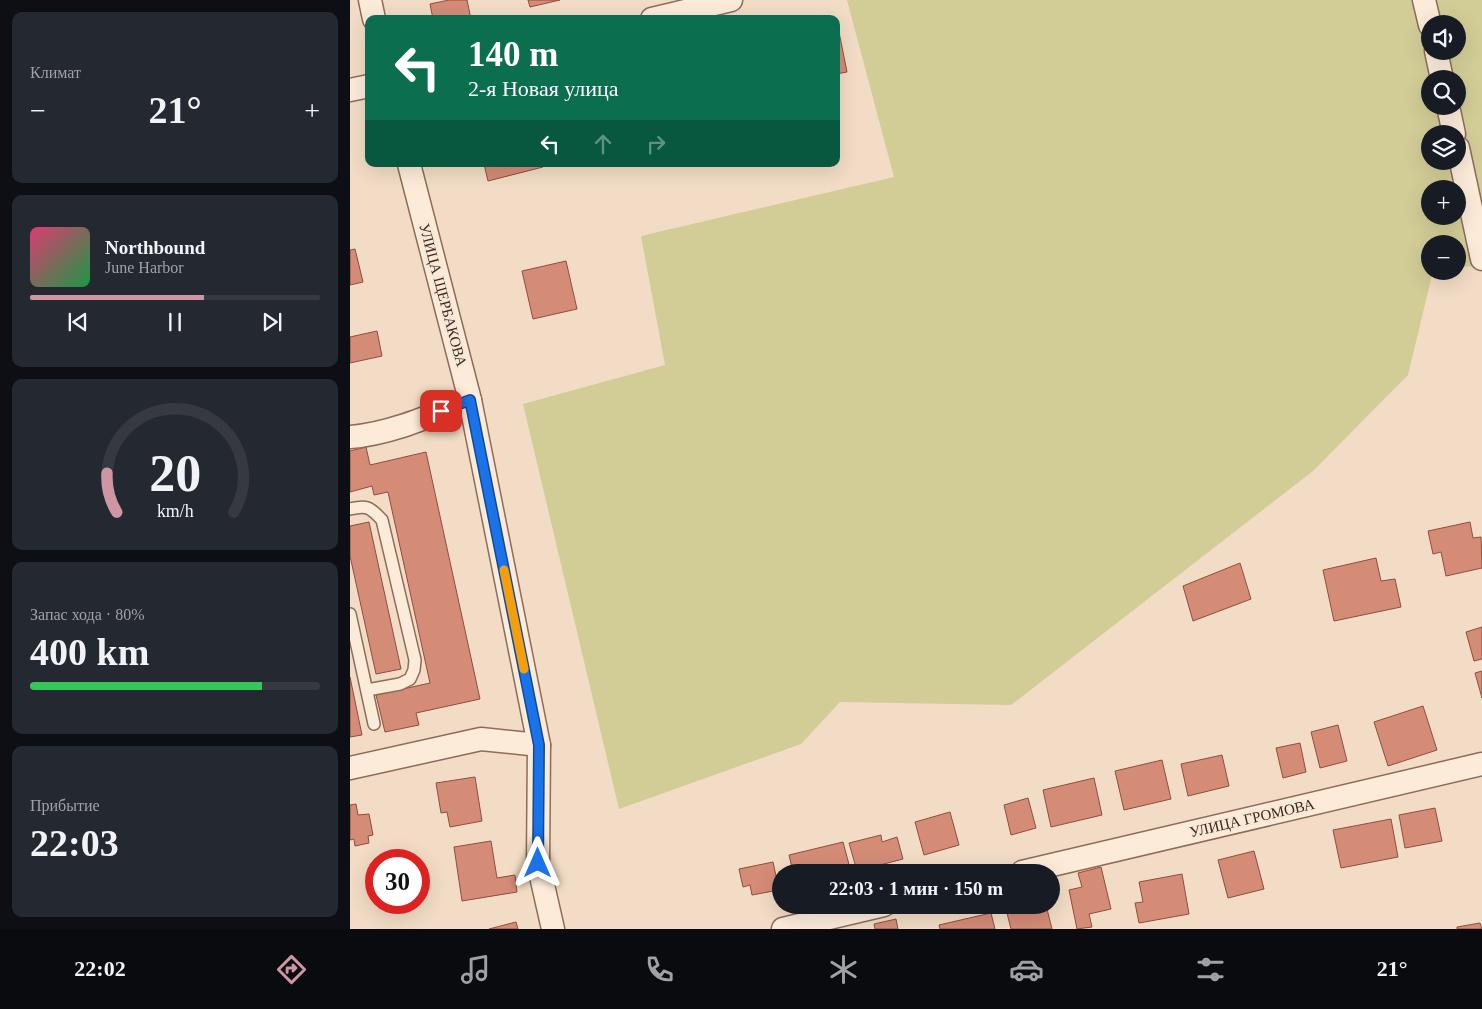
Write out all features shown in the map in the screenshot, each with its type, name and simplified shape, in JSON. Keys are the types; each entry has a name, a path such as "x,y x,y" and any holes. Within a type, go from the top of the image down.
{"street":[{"path":"370,0 373,15"},
{"path":"669,15 731,0"},
{"path":"1424,0 1428,15"},
{"path":"350,90 365,87"},
{"name":"УЛИЦА ЩЕРБАКОВА","path":"410,167 470,400 539,745 538,863 553,929"},
{"path":"1463,170 1482,258"},
{"path":"350,437 363,436 392,428 470,400"},
{"path":"350,768 481,739 539,745"},
{"name":"УЛИЦА ГРОМОВА","path":"1056,864 1482,764"},
{"path":"782,929 846,914"}],"lane":[{"path":"350,509 363,506 373,510 382,520 415,660 414,670 410,679 400,684 367,690"},
{"path":"350,614 374,724"}],"shaded area":[{"path":"847,0 1482,0 1482,266 1466,267 1466,235 1421,235 1421,280 1431,280 1408,375 1313,471 1011,705 840,702 801,744 619,809 523,404 665,365 641,236 894,177"}],"building":[{"path":"449,0 467,0 470,15 432,15 430,4"},
{"path":"528,0 560,0 530,7"},
{"path":"840,37 847,72 840,73"},
{"path":"485,167 543,167 488,181"},
{"path":"355,249 363,282 350,285 350,250"},
{"path":"566,261 577,309 533,319 522,271"},
{"path":"377,331 382,356 350,363 350,337"},
{"path":"366,447 370,465 426,452 480,699 416,713 419,725 385,732 376,695 430,683 388,492 374,495 372,486 350,492 350,451"},
{"path":"369,522 401,669 376,674 350,556 350,526"},
{"path":"1470,522 1473,538 1481,537 1482,568 1446,576 1441,552 1433,554 1428,531"},
{"path":"1376,558 1381,581 1395,579 1401,607 1334,621 1323,570"},
{"path":"1240,563 1251,599 1193,621 1183,586"},
{"path":"1482,627 1482,659 1474,661 1466,632"},
{"path":"1482,671 1482,698 1475,673"},
{"path":"350,677 362,735 350,737"},
{"path":"1423,706 1437,750 1388,766 1374,722"},
{"path":"1338,725 1347,761 1320,768 1311,732"},
{"path":"1300,743 1306,772 1283,778 1276,748"},
{"path":"1222,755 1229,786 1188,796 1181,764"},
{"path":"1162,760 1171,799 1124,810 1115,771"},
{"path":"475,777 482,821 450,827 447,812 441,813 436,783"},
{"path":"1094,778 1102,815 1051,827 1043,790"},
{"path":"1028,798 1036,828 1011,835 1004,805"},
{"path":"356,804 358,815 369,814 373,835 368,836 369,843 355,846 354,839 350,840 350,805"},
{"path":"1435,808 1442,841 1405,848 1399,815"},
{"path":"950,812 959,845 924,855 915,822"},
{"path":"1391,819 1398,857 1341,868 1333,830"},
{"path":"881,835 882,842 897,837 903,859 884,864 855,864 849,843"},
{"path":"491,841 497,878 515,875 517,892 462,901 454,847"},
{"path":"843,842 849,864 791,864 789,855"},
{"path":"1254,851 1264,889 1228,898 1218,860"},
{"path":"773,862 772,891 752,895 750,885 743,887 739,869"},
{"path":"1101,867 1111,909 1089,914 1092,927 1077,929 1069,890 1082,887 1078,873"},
{"path":"1182,874 1189,914 1139,923 1135,903 1143,902 1139,882"},
{"path":"991,914 995,929 940,929 939,925"},
{"path":"1007,914 1048,914 1052,929 1011,929"},
{"path":"896,919 898,929 875,929 874,924"},
{"path":"516,922 518,929 489,929"},
{"path":"1480,923 1482,929 1457,929 1457,927"}],"slow traffic":[{"path":"504,570 524,669"}],"route":[{"path":"441,411 470,400 539,745 538,863"}]}
